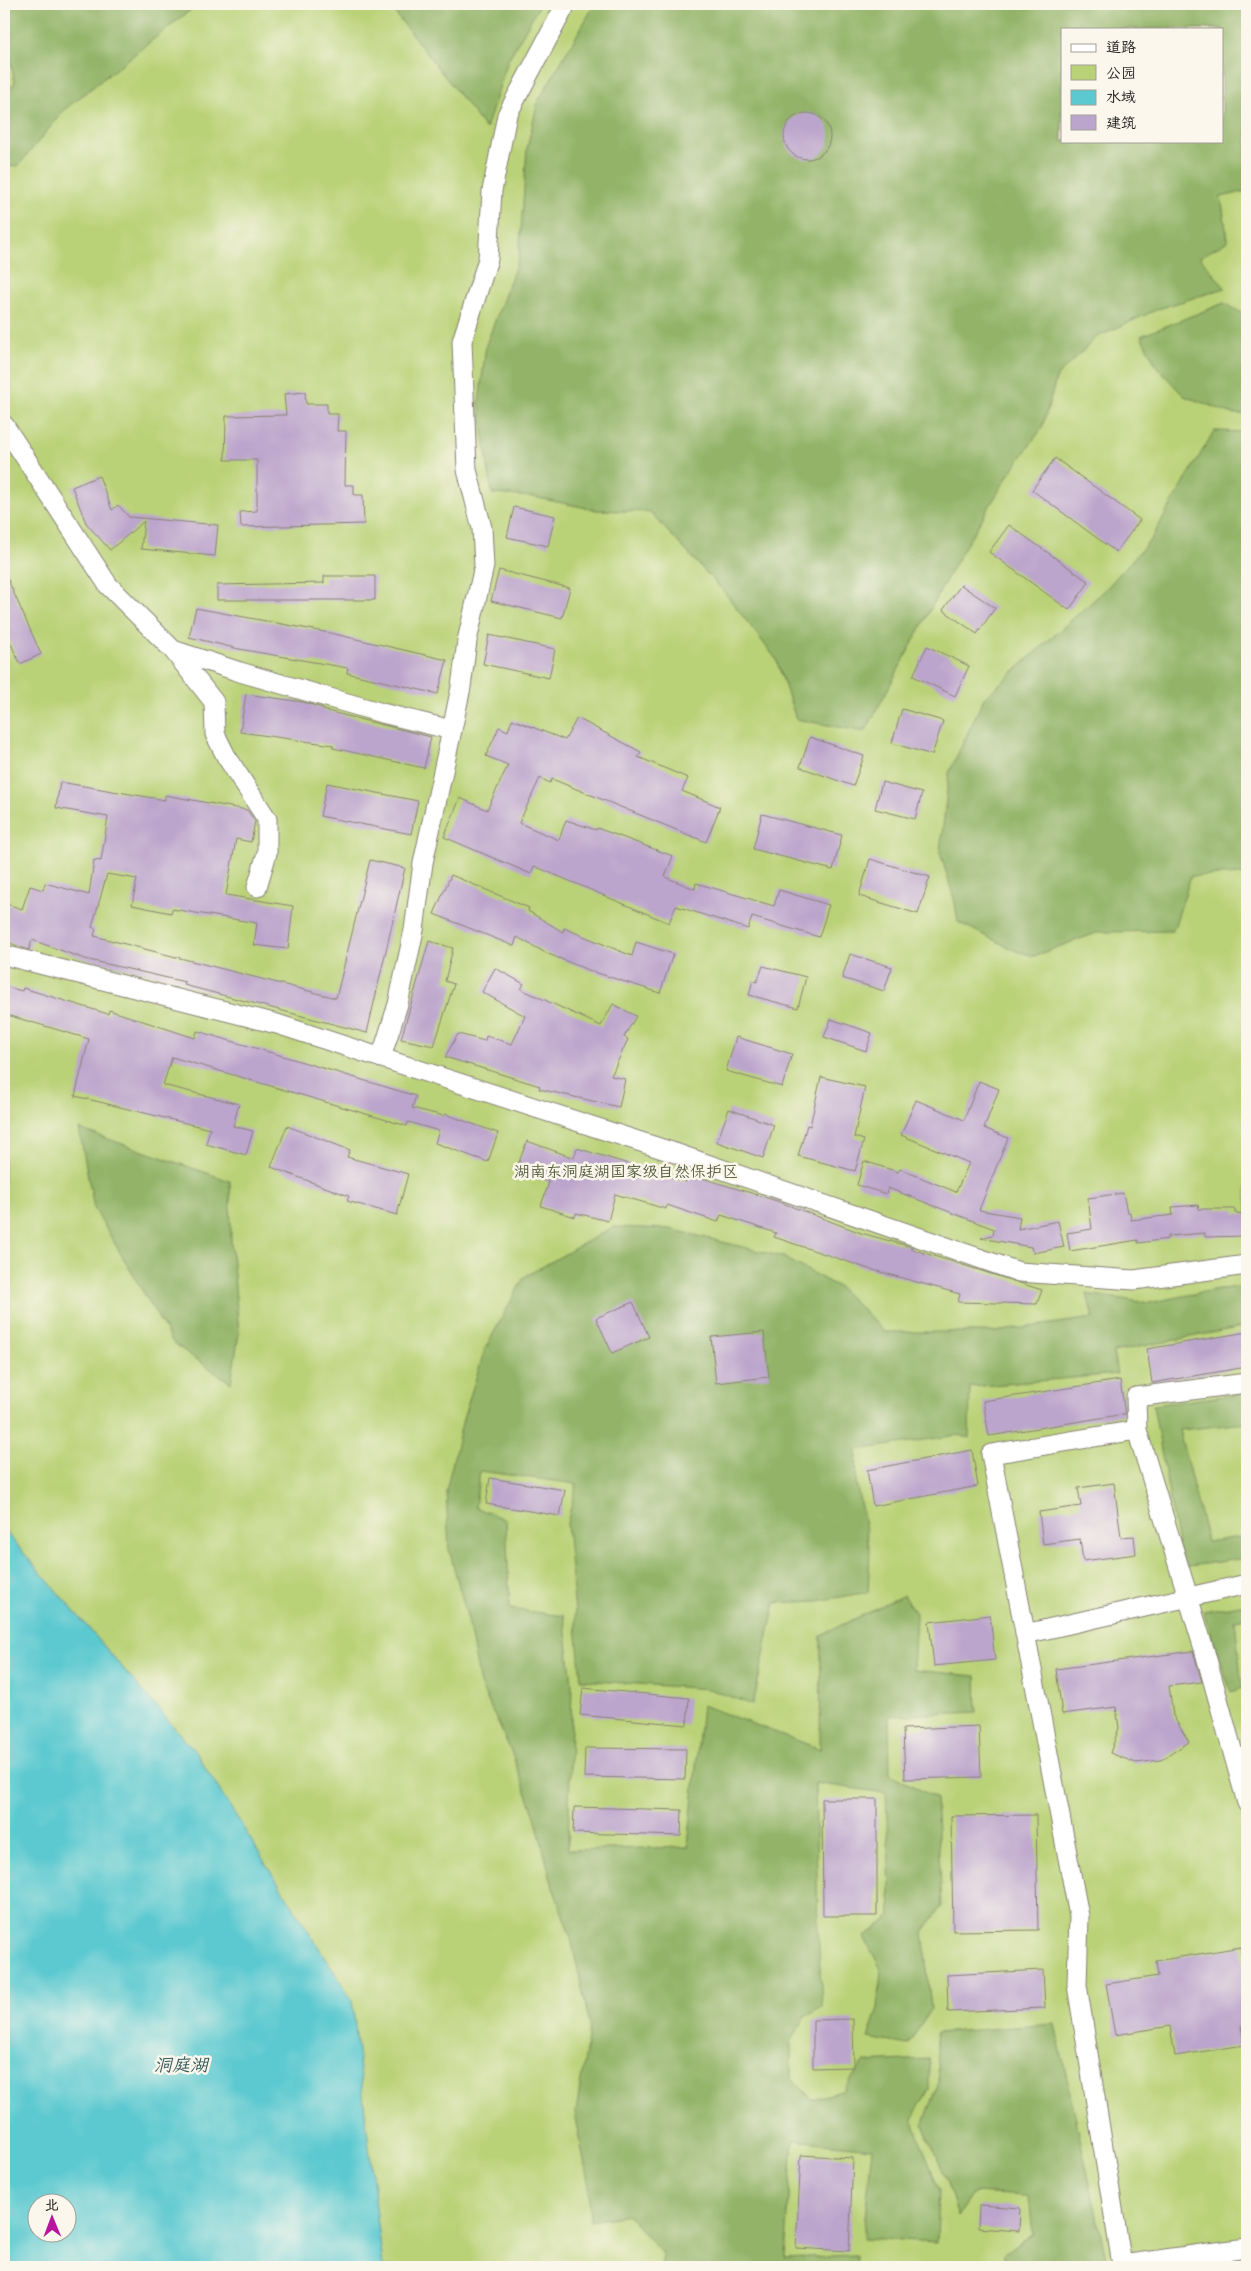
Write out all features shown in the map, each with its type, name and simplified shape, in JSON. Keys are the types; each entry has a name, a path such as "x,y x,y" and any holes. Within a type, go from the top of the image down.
{"street":[{"path":"381,1058 398,1004 414,930 423,863 461,687 466,641 484,566 482,528 467,470 462,341 488,259 492,191 507,115 566,4"},
{"path":"4,425 108,585 173,650 214,702 215,734 226,756 267,819 267,853 257,887"},
{"path":"173,650 373,710 452,730"},
{"path":"4,955 277,1024 675,1153 1019,1272 1134,1280 1247,1265"},
{"path":"1247,1383 1136,1397 1137,1430 1188,1597 1247,1803"},
{"path":"1137,1430 991,1454 1080,1916 1077,1985 1122,2265 1211,2260 1247,2248"},
{"path":"1025,1634 1247,1584"}],"green space":[{"name":"湖南东洞庭湖国家级自然保护区","path":"4,4 1247,4 1247,2267 4,2267"},
{"path":"4,4 203,4 188,12 65,109 18,166 4,167 4,93 15,83 4,28"},
{"path":"388,4 540,4 508,60 486,129"},
{"path":"595,4 1247,4 1247,191 1221,197 1228,241 1200,257 1225,288 1158,309 1097,337 1057,376 1042,428 1009,474 954,565 865,732 796,719 776,659 725,593 650,512 597,510 533,497 492,494 479,403 486,345 519,257 527,148 538,101"},
{"path":"1224,303 1247,316 1247,414 1233,414 1184,396 1157,367 1141,336"},
{"path":"1214,431 1247,432 1247,874 1191,876 1173,931 1099,932 1034,956 1016,951 958,922 955,902 940,852 949,773 984,698 1105,590 1151,539"},
{"path":"79,1129 230,1181 231,1241 239,1333 231,1383 173,1343 94,1208"},
{"path":"613,1227 670,1229 783,1257 840,1288 885,1332 994,1332 1093,1318 1087,1294 1149,1303 1213,1290 1247,1286 1247,1326 1113,1352 1117,1374 970,1387 969,1438 958,1435 857,1450 856,1482 870,1551 868,1592 818,1601 775,1603 753,1705 709,1689 581,1680 567,1523 577,1484 480,1471 475,1507 506,1520 510,1609 564,1616 572,1683 568,1850 688,1847 702,1705 820,1749 821,1635 904,1595 916,1615 913,1670 976,1676 977,1712 889,1716 890,1774 936,1798 942,1906 923,1932 931,2008 908,2045 868,2038 878,2008 881,1969 864,1937 891,1916 886,1793 815,1783 818,1929 822,2007 805,2017 791,2042 791,2078 812,2099 842,2091 864,2062 929,2059 929,2089 912,2119 939,2190 937,2242 863,2238 872,2148 793,2140 785,2258 855,2255 856,2267 661,2267 663,2255 628,2215 590,2221 589,2185 575,2118 590,2026 571,1938 553,1887 534,1813 510,1749 480,1684 468,1620 449,1549 446,1491 463,1419 485,1349 524,1277"},
{"path":"1247,1393 1247,1423 1179,1430 1207,1542 1247,1536 1247,1558 1182,1567 1153,1405"},
{"path":"1247,1604 1247,1618 1235,1620 1242,1688 1231,1692 1203,1611"},
{"path":"1055,2024 1108,2267 1004,2267 1004,2253 1033,2234 1029,2196 974,2193 958,2216 943,2171 923,2125 939,2082 936,2033"}],"water":[{"name":"洞庭湖","path":"4,1530 196,1753 352,2000 383,2267 4,2267"}],"building":[{"path":"807,113 820,117 826,123 830,136 826,149 820,155 807,159 794,155 788,149 784,136 788,123 794,117"},
{"path":"305,392 306,404 327,404 327,414 338,414 337,431 346,431 345,485 354,485 354,495 363,495 364,524 241,527 240,512 257,511 257,460 225,460 226,416 286,415 284,394"},
{"path":"1055,458 1140,520 1116,552 1032,490"},
{"path":"99,476 112,510 118,505 129,517 218,525 215,556 141,549 144,521 110,550 86,523 72,487"},
{"path":"514,507 555,516 548,546 507,537"},
{"path":"1009,525 1089,582 1069,610 989,552"},
{"path":"499,570 570,588 562,618 491,601"},
{"path":"4,571 41,654 20,664 4,628"},
{"path":"324,576 375,576 375,600 217,600 217,585 324,583"},
{"path":"961,585 995,608 977,634 943,610"},
{"path":"196,608 330,633 447,660 438,694 347,673 348,668 239,649 189,637"},
{"path":"489,635 555,649 549,678 483,664"},
{"path":"927,646 969,666 955,696 913,676"},
{"path":"246,694 303,702 323,708 323,710 431,737 424,768 333,748 333,745 240,732"},
{"path":"902,709 943,721 932,755 892,743"},
{"path":"577,718 641,752 638,757 688,778 682,791 720,807 706,842 552,779 550,783 540,778 519,823 559,840 566,820 596,830 597,828 673,856 665,877 695,889 696,883 774,906 779,890 829,905 819,937 752,917 748,929 676,906 669,923 534,866 531,874 444,837 460,798 487,810 508,765 486,756 499,727 508,731 512,719 565,740"},
{"path":"810,737 864,756 853,786 800,767"},
{"path":"60,782 165,800 165,795 247,810 255,821 251,842 236,839 226,895 293,906 288,949 254,945 257,923 172,909 171,913 132,905 137,879 107,874 92,927 96,929 94,936 336,998 370,860 405,868 367,1033 184,985 185,982 85,959 32,940 29,950 4,941 4,913 7,904 22,909 30,886 43,890 45,883 89,895 94,860 101,861 108,817 56,808"},
{"path":"882,782 922,793 915,819 875,809"},
{"path":"327,783 418,801 411,834 320,816"},
{"path":"762,814 842,835 833,870 753,849"},
{"path":"870,859 930,877 918,914 859,896"},
{"path":"451,875 529,908 528,911 563,932 564,928 632,956 636,942 673,954 660,993 588,970 546,953 517,937 514,946 434,914"},
{"path":"429,941 453,948 445,981 454,984 434,1046 401,1039"},
{"path":"850,954 892,967 884,991 842,978"},
{"path":"763,966 806,977 798,1008 749,995 753,980 757,982"},
{"path":"495,968 524,984 521,989 601,1026 613,1004 636,1016 624,1037 628,1039 611,1076 625,1079 619,1107 539,1089 540,1086 445,1057 458,1034 485,1041 486,1036 512,1044 525,1016 482,992"},
{"path":"4,986 22,991 23,988 108,1014 109,1010 195,1038 197,1031 286,1057 416,1096 412,1108 444,1116 445,1114 498,1133 488,1162 435,1143 439,1131 408,1122 407,1126 172,1057 163,1085 239,1104 233,1126 253,1131 246,1155 206,1144 210,1129 75,1096 89,1039 4,1014"},
{"path":"831,1019 872,1033 866,1051 824,1037"},
{"path":"736,1037 792,1054 782,1087 726,1071"},
{"path":"821,1077 865,1087 854,1137 864,1140 855,1171 798,1156 807,1125 810,1126"},
{"path":"979,1081 999,1089 984,1128 1008,1138 979,1210 1020,1217 1018,1229 1058,1221 1064,1247 1033,1253 1031,1247 981,1238 993,1235 994,1229 888,1188 886,1194 857,1185 864,1161 898,1172 900,1169 956,1192 969,1163 901,1135 916,1100 964,1120"},
{"path":"729,1109 774,1125 763,1158 717,1142"},
{"path":"287,1126 350,1150 347,1157 408,1174 397,1215 347,1201 349,1196 271,1167"},
{"path":"527,1141 574,1158 577,1148 686,1182 689,1174 777,1201 861,1233 912,1247 912,1249 1042,1290 1037,1304 958,1302 960,1294 866,1268 774,1237 776,1233 721,1215 718,1222 667,1205 666,1209 615,1194 608,1221 576,1213 575,1217 541,1206 549,1182 516,1170"},
{"path":"1123,1193 1127,1212 1130,1212 1131,1220 1173,1215 1172,1207 1198,1205 1199,1209 1235,1209 1235,1213 1247,1214 1247,1236 1205,1237 1205,1233 1168,1236 1168,1239 1138,1243 1138,1240 1070,1251 1067,1233 1092,1229 1088,1198"},
{"path":"633,1302 649,1337 612,1353 596,1318"},
{"path":"764,1332 769,1377 716,1383 711,1337"},
{"path":"1247,1332 1247,1367 1152,1383 1147,1349"},
{"path":"1120,1380 1125,1414 989,1436 983,1401"},
{"path":"972,1450 978,1486 873,1506 867,1470"},
{"path":"490,1478 565,1490 560,1516 486,1504"},
{"path":"1114,1483 1121,1537 1134,1536 1136,1554 1083,1561 1080,1539 1043,1544 1039,1512 1081,1506 1078,1488"},
{"path":"990,1615 995,1660 934,1666 929,1622"},
{"path":"1193,1651 1202,1682 1169,1686 1173,1716 1189,1742 1161,1760 1136,1763 1110,1753 1119,1728 1116,1707 1062,1714 1056,1669"},
{"path":"583,1688 689,1698 687,1725 580,1715"},
{"path":"979,1726 981,1777 905,1779 903,1729"},
{"path":"585,1748 686,1749 685,1779 584,1777"},
{"path":"822,1799 877,1799 877,1916 823,1916"},
{"path":"574,1807 682,1810 681,1836 573,1833"},
{"path":"1036,1815 1038,1930 953,1931 951,1816"},
{"path":"1241,1947 1244,1965 1247,1964 1247,2025 1241,2026 1244,2045 1175,2056 1170,2026 1115,2035 1106,1984 1158,1976 1156,1961"},
{"path":"1043,1970 1045,2008 948,2012 947,1975"},
{"path":"853,2019 854,2067 813,2068 813,2020"},
{"path":"801,2155 853,2158 849,2251 796,2248"},
{"path":"979,2205 1020,2208 1019,2231 978,2228"}]}
